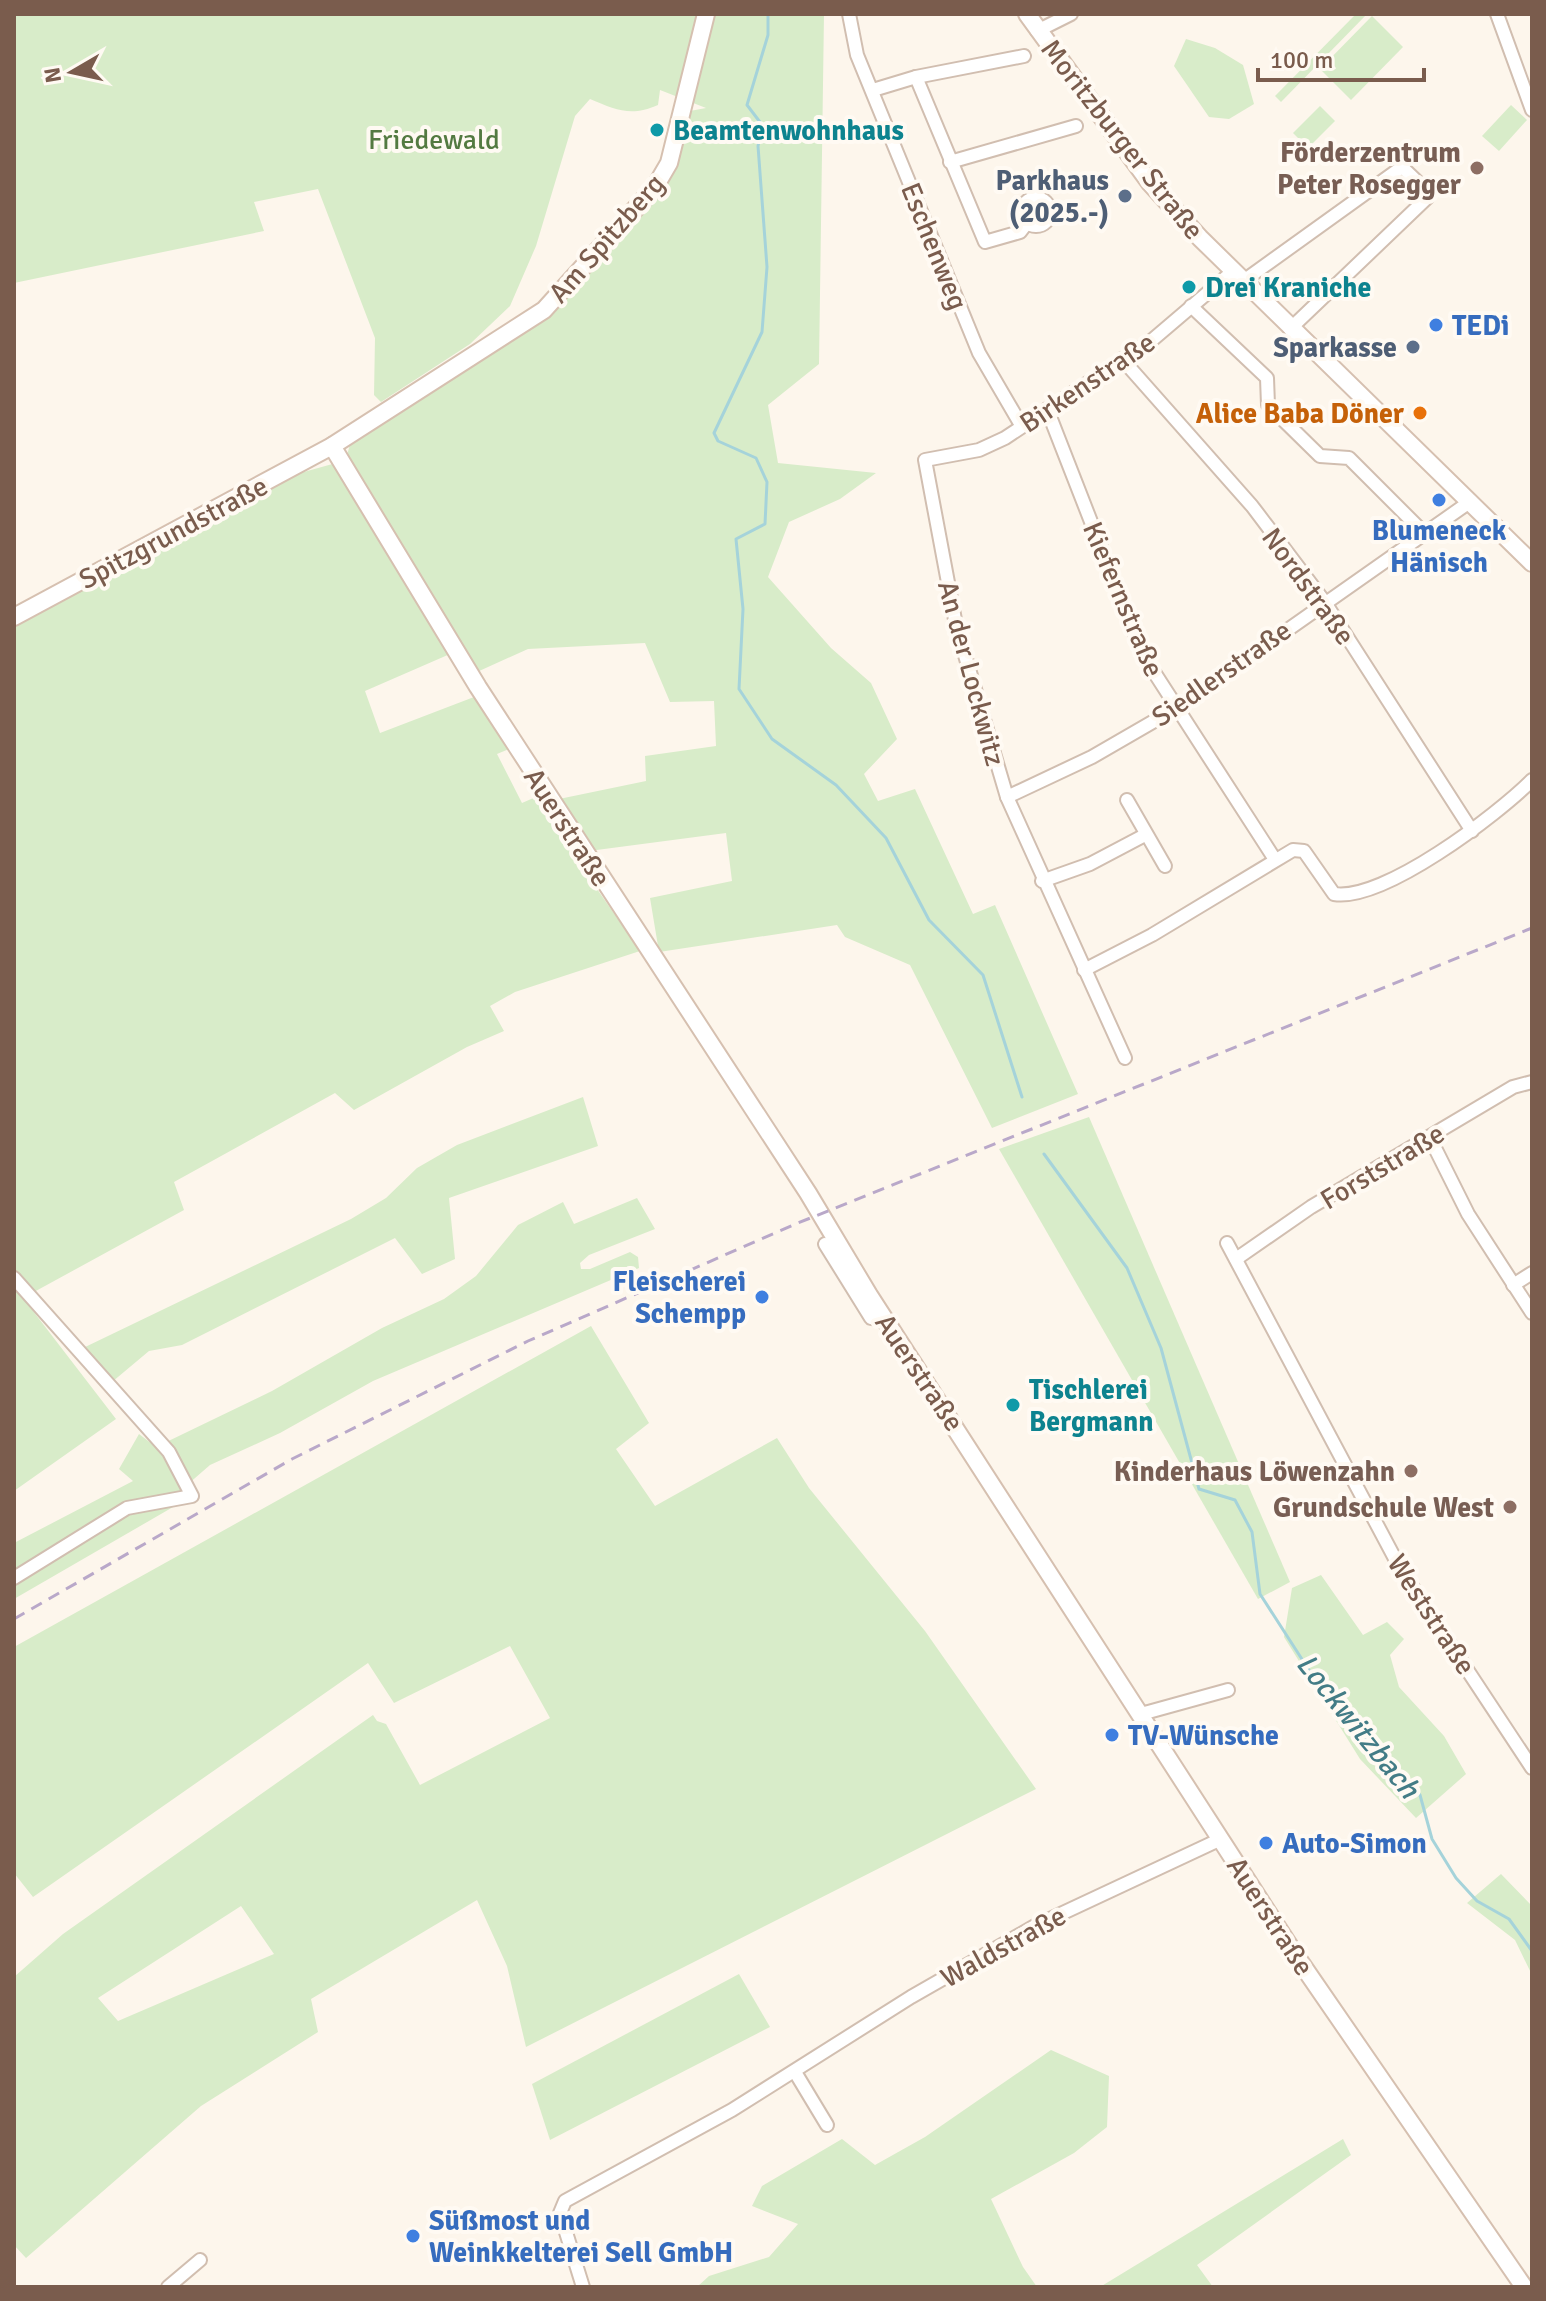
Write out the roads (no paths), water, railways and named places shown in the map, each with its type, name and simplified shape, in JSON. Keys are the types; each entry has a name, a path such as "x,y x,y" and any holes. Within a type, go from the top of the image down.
{"street":[{"name":"Am Spitzberg","path":"332,446 544,310 580,274 655,187 669,163 706,14"},
{"name":"Eschenweg","path":"849,14 857,55 979,353 1021,425"},
{"name":"Moritzburger Straße","path":"1027,14 1150,183 1237,277 1532,563"},
{"path":"1037,31 1071,14"},
{"path":"1497,14 1532,110"},
{"path":"873,90 916,77 1024,56"},
{"path":"916,77 985,242 1020,232 1027,223"},
{"path":"950,162 1076,126"},
{"name":"Birkenstraße","path":"925,460 979,450 1021,425 1151,341 1191,306 1402,167 1426,190 1428,197 1290,329"},
{"path":"1191,306 1267,378 1268,405 1320,456 1349,458 1426,535"},
{"name":"Nordstraße","path":"1122,359 1252,506 1324,601 1472,831"},
{"name":"Kiefernstraße","path":"1047,409 1114,590 1143,655 1274,858"},
{"name":"Spitzgrundstraße","path":"14,617 332,446"},
{"name":"Auerstraße","path":"332,446 478,687 808,1193 1221,1839 1377,2076 1523,2287"},
{"name":"An der Lockwitz","path":"925,460 956,625 1007,797 1042,881 1125,1058"},
{"name":"Siedlerstraße","path":"1007,797 1092,757 1175,709 1324,601 1426,535 1471,501"},
{"path":"1084,970 1152,935 1274,858 1293,850 1304,851 1334,894 1347,896 1400,875 1472,831 1532,780"},
{"path":"1127,800 1165,866"},
{"path":"1042,881 1090,864 1145,835"},
{"name":"Forststraße","path":"1236,1259 1311,1207 1513,1087 1532,1082"},
{"path":"1430,1138 1468,1214 1532,1313"},
{"name":"Weststraße","path":"1227,1243 1400,1568 1532,1768"},
{"path":"825,1244 871,1318 887,1321"},
{"path":"1513,1285 1532,1273"},
{"path":"14,1278 169,1452 192,1496 127,1508 14,1578"},
{"path":"1141,1714 1228,1690"},
{"name":"Waldstraße","path":"583,2287 560,2213 565,2201 795,2072 920,1992 1035,1926 1221,1839"},
{"path":"795,2072 827,2125"},
{"path":"168,2287 200,2260"}],"waterway":[{"name":"Lockwitzbach","path":"768,14 768,35 747,105 763,126 758,146 767,267 762,332 714,433 718,441 756,458 767,482 765,524 736,539 743,609 739,689 772,739 836,785 886,838 929,920 983,975 1022,1097"},
{"name":"Lockwitzbach","path":"1044,1154 1127,1268 1161,1348 1199,1489 1235,1500 1252,1532 1260,1594 1325,1695 1420,1795 1432,1839 1456,1878 1477,1901 1509,1919 1532,1951"}],"railway":[{"path":"14,1619 292,1459 528,1341 798,1223 1532,928"}],"place":[{"name":"Beamtenwohnhaus","path":"657,130"},
{"name":"Förderzentrum Peter Rosegger","path":"1477,168"},
{"name":"Parkhaus (2025.-)","path":"1125,196"},
{"name":"Drei Kraniche","path":"1189,287"},
{"name":"TEDi","path":"1436,325"},
{"name":"Sparkasse","path":"1413,347"},
{"name":"Alice Baba Döner","path":"1420,413"},
{"name":"Blumeneck Hänisch","path":"1439,500"},
{"name":"Fleischerei Schempp","path":"762,1297"},
{"name":"Tischlerei Bergmann","path":"1013,1405"},
{"name":"Kinderhaus Löwenzahn","path":"1411,1471"},
{"name":"Grundschule West","path":"1510,1507"},
{"name":"TV-Wünsche","path":"1112,1735"},
{"name":"Auto-Simon","path":"1266,1843"},
{"name":"Süßmost und Weinkkelterei Sell GmbH","path":"413,2236"}],"park label":[{"name":"Friedewald","path":"434,139"}]}
